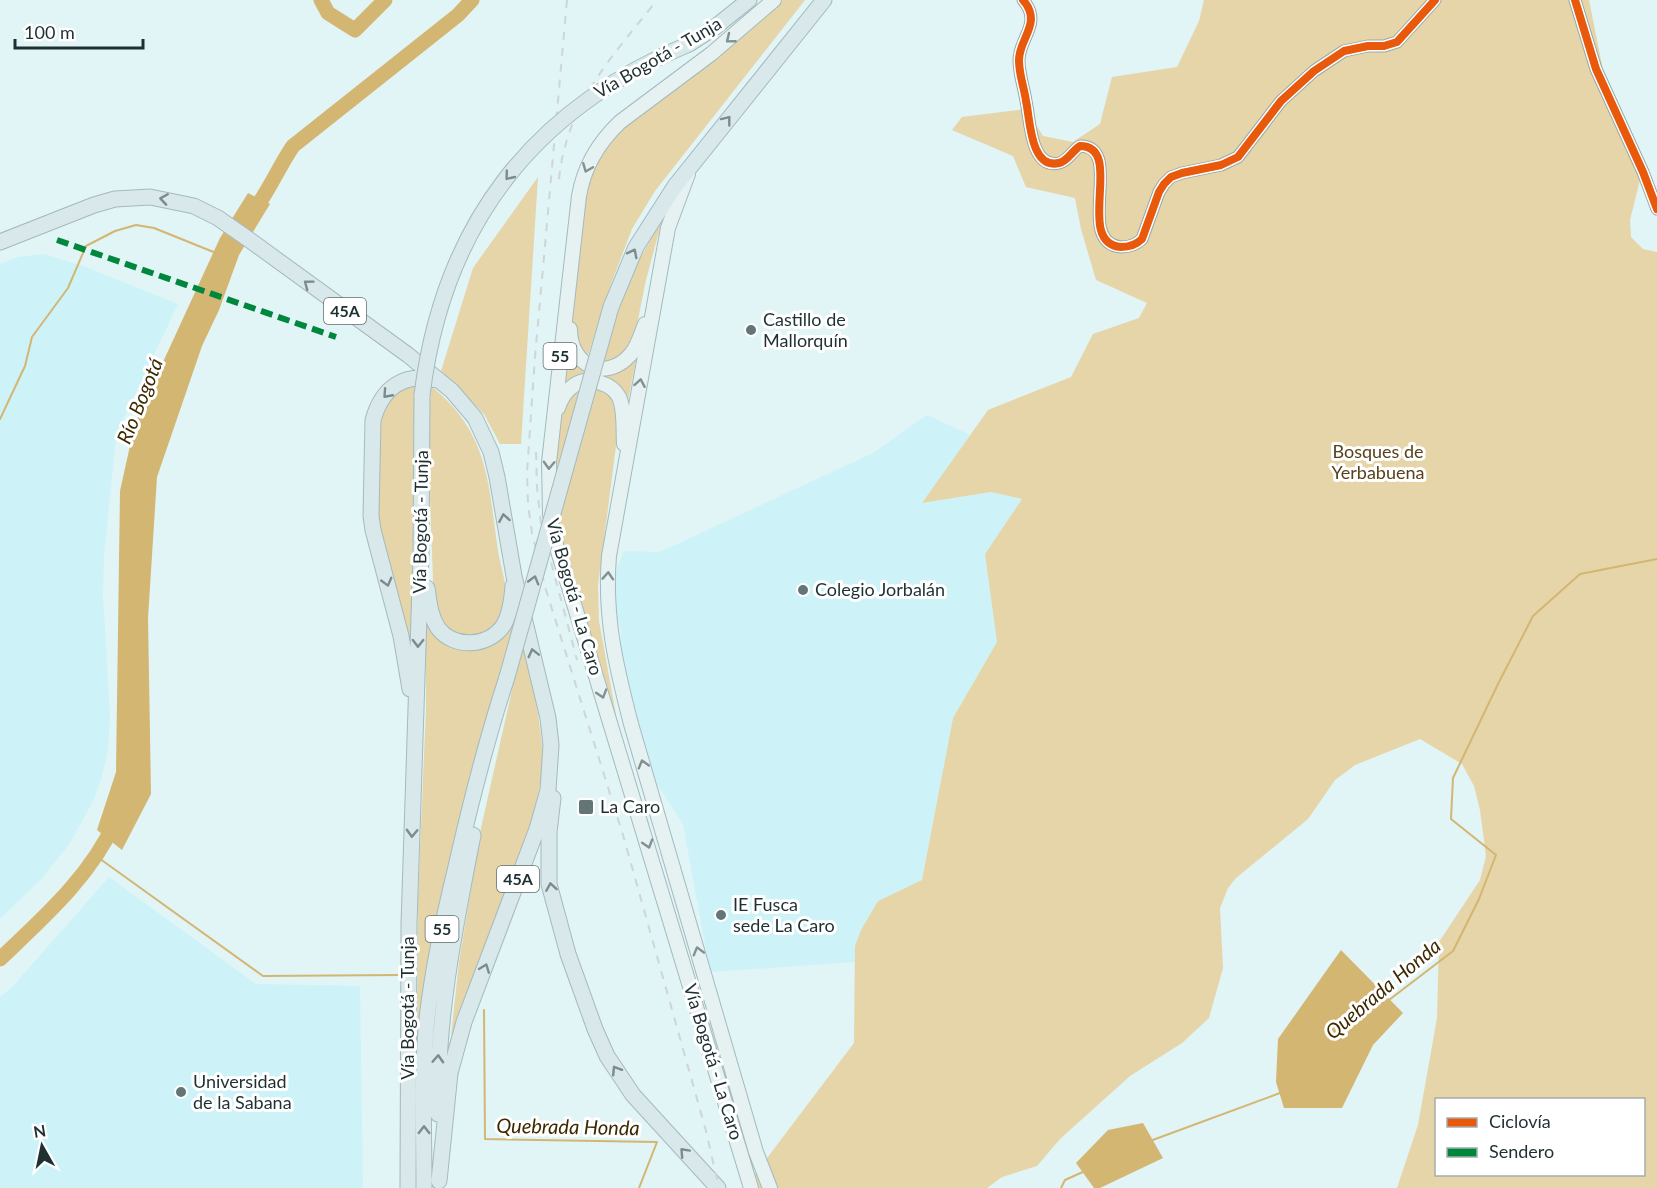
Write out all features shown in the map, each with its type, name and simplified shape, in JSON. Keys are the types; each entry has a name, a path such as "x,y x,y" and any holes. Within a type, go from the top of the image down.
{"highway":[{"name":"Vía Bogotá - Tunja","path":"408,1188 409,924 421,555 422,395 433,330 450,277 469,237 505,181 549,131 601,90 629,72 689,44 714,28 749,0"},
{"name":"Vía Bogotá - Tunja","path":"439,1184 437,1078 440,1029 475,824 507,676 611,307 636,247 675,186 824,0"},
{"name":"45A","path":"0,242 94,205 138,196 180,201 194,206 218,218 251,241 408,355 440,381 459,398 475,418 491,452 514,576 544,701 551,745 548,790 537,829 476,989 454,1057 448,1087 439,1184"},
{"path":"413,775 412,716 407,665 371,516 373,420 384,395 393,386 415,378 440,381"},
{"path":"421,555 434,621 440,630 458,642 481,641 494,636 503,626 508,615 514,576"},
{"name":"55","path":"424,1188 426,1040 432,982 471,798 507,676"},
{"path":"551,745 554,797 549,832 549,884 558,921 580,989 607,1056 633,1095 718,1188"}],"main road":[{"name":"Vía Bogotá - La Caro","path":"751,1188 554,538 549,488 551,437 579,196 590,159 607,135 632,112 711,54 772,2"},
{"name":"Vía Bogotá - La Caro","path":"691,166 669,228 656,295 609,556 607,604 615,658 631,724 750,1131 770,1188"},
{"path":"573,249 570,340 573,351 588,366 606,368 616,365 631,354 656,295"},
{"path":"551,437 559,405 572,386 582,381 592,380 604,384 619,398 622,408 626,464"}],"street":[{"path":"1023,0 1028,6 1031,20 1019,56 1019,72 1036,149 1044,160 1055,164 1065,160 1080,146 1089,147 1095,152 1100,167 1098,215 1101,231 1114,246 1122,247 1138,243 1142,239 1159,192 1171,177 1221,165 1238,157 1281,101 1314,71 1336,54 1344,51 1397,42 1435,0"},
{"path":"1575,0 1596,69 1644,172 1657,208"}],"shaded area":[{"path":"248,193 270,204 239,255 219,310 202,346 157,477 148,618 151,794 122,850 97,830 116,772 120,491 135,423 220,238"},
{"path":"44,254 83,266 178,304 121,424 115,447 104,556 103,595 110,716 108,749 102,777 93,801 70,843 43,877 0,919 0,264 18,257"},
{"path":"927,415 970,435 923,503 991,492 1022,499 985,554 997,642 953,718 922,880 878,901 861,930 855,946 855,962 710,972 683,824 657,784 643,741 621,652 621,631 615,607 615,573 624,551 660,552 873,453"},
{"name":"Universidad de la Sabana","path":"109,877 256,984 360,986 363,1188 0,1188 0,997 13,986"},
{"path":"1341,950 1403,1013 1373,1045 1342,1108 1284,1108 1276,1082 1278,1039"},
{"path":"1143,1123 1163,1158 1100,1188 1094,1188 1076,1163 1108,1130"}],"green space":[{"path":"783,0 805,0 655,191 632,229 587,358 576,342 573,311 582,206 592,168 612,139 638,115"},
{"name":"Bosques de Yerbabuena","path":"1204,0 1589,0 1612,115 1642,172 1630,220 1631,237 1643,249 1657,252 1657,1188 1397,1188 1418,1125 1437,1018 1439,942 1480,880 1486,856 1480,810 1474,786 1462,764 1420,739 1355,765 1335,780 1308,819 1236,878 1228,888 1220,908 1223,968 1209,1018 1182,1043 1130,1076 1060,1139 1037,1166 1002,1177 987,1188 758,1188 752,1178 854,1043 855,946 861,930 878,901 922,880 953,718 997,642 985,554 1022,499 991,492 922,503 988,410 1071,377 1093,334 1139,318 1147,303 1096,280 1081,229 1075,198 1026,187 1013,156 952,130 962,117 1026,109 1043,136 1073,142 1100,124 1112,77 1177,67 1199,21"},
{"path":"538,177 521,444 500,444 484,414 441,371 473,268"},
{"path":"662,220 646,280 634,339 625,355 614,362 603,363 620,305 635,267"},
{"path":"565,348 575,362 587,370 638,351 626,410 610,381 561,391"},
{"path":"419,382 415,660 380,531 378,417 393,391"},
{"path":"431,386 465,422 482,460 488,481 506,590 505,610 494,627 468,638 449,631 434,608 428,443"},
{"path":"599,387 609,394 614,402 619,423 598,586 599,621 619,731 559,532 553,494 555,453 563,408 575,389"},
{"path":"515,607 538,713 543,752 541,781 531,824 451,1036 459,962 481,828 512,690 498,686 466,803 417,1098 418,898 426,708 426,609 432,629 438,639 445,645 465,650 486,647 504,637 511,628"}],"waterway":[{"name":"Río Bogotá","path":"321,0 328,13 355,30 385,0"},
{"name":"Río Bogotá","path":"250,216 293,146 458,15 472,0"},
{"path":"0,419 25,366 32,337 68,288 86,246 115,231 136,225 154,228 216,253"},
{"name":"Quebrada Honda","path":"1389,1000 1453,951 1479,899 1496,855 1451,819 1453,778 1533,616 1580,574 1657,559"},
{"name":"Río Bogotá","path":"0,959 49,912 79,879 93,861 115,822"},
{"name":"Quebrada Honda","path":"96,856 263,976 400,975"},
{"name":"Quebrada Honda","path":"484,1010 485,1139 657,1142 639,1188"},
{"name":"Quebrada Honda","path":"1150,1141 1280,1093"},
{"name":"Quebrada Honda","path":"1061,1188 1065,1180 1085,1171"}],"railway":[{"path":"567,0 535,357 527,472 528,505 532,533 546,590 623,835 706,1131 719,1188"},
{"path":"559,179 571,127 594,82 657,0"},
{"path":"536,452 541,524 577,660"}],"marked path":[{"path":"57,240 336,337"}],"cycle path":[{"path":"1023,0 1029,8 1031,23 1022,45 1019,65 1033,141 1042,159 1049,163 1059,163 1065,160 1080,146 1093,150 1099,161 1101,177 1099,213 1101,230 1107,242 1121,247 1127,247 1142,239 1159,192 1171,177 1221,165 1238,157 1281,101 1314,71 1344,51 1397,42 1435,0"},
{"path":"1575,0 1596,69 1643,172 1657,209"}],"place":[{"name":"Castillo de Mallorquín","path":"751,330"},
{"name":"Colegio Jorbalán","path":"803,590"},
{"name":"La Caro","path":"586,807"},
{"name":"IE Fusca sede La Caro","path":"721,915"},
{"name":"Universidad de la Sabana","path":"181,1092"}]}
